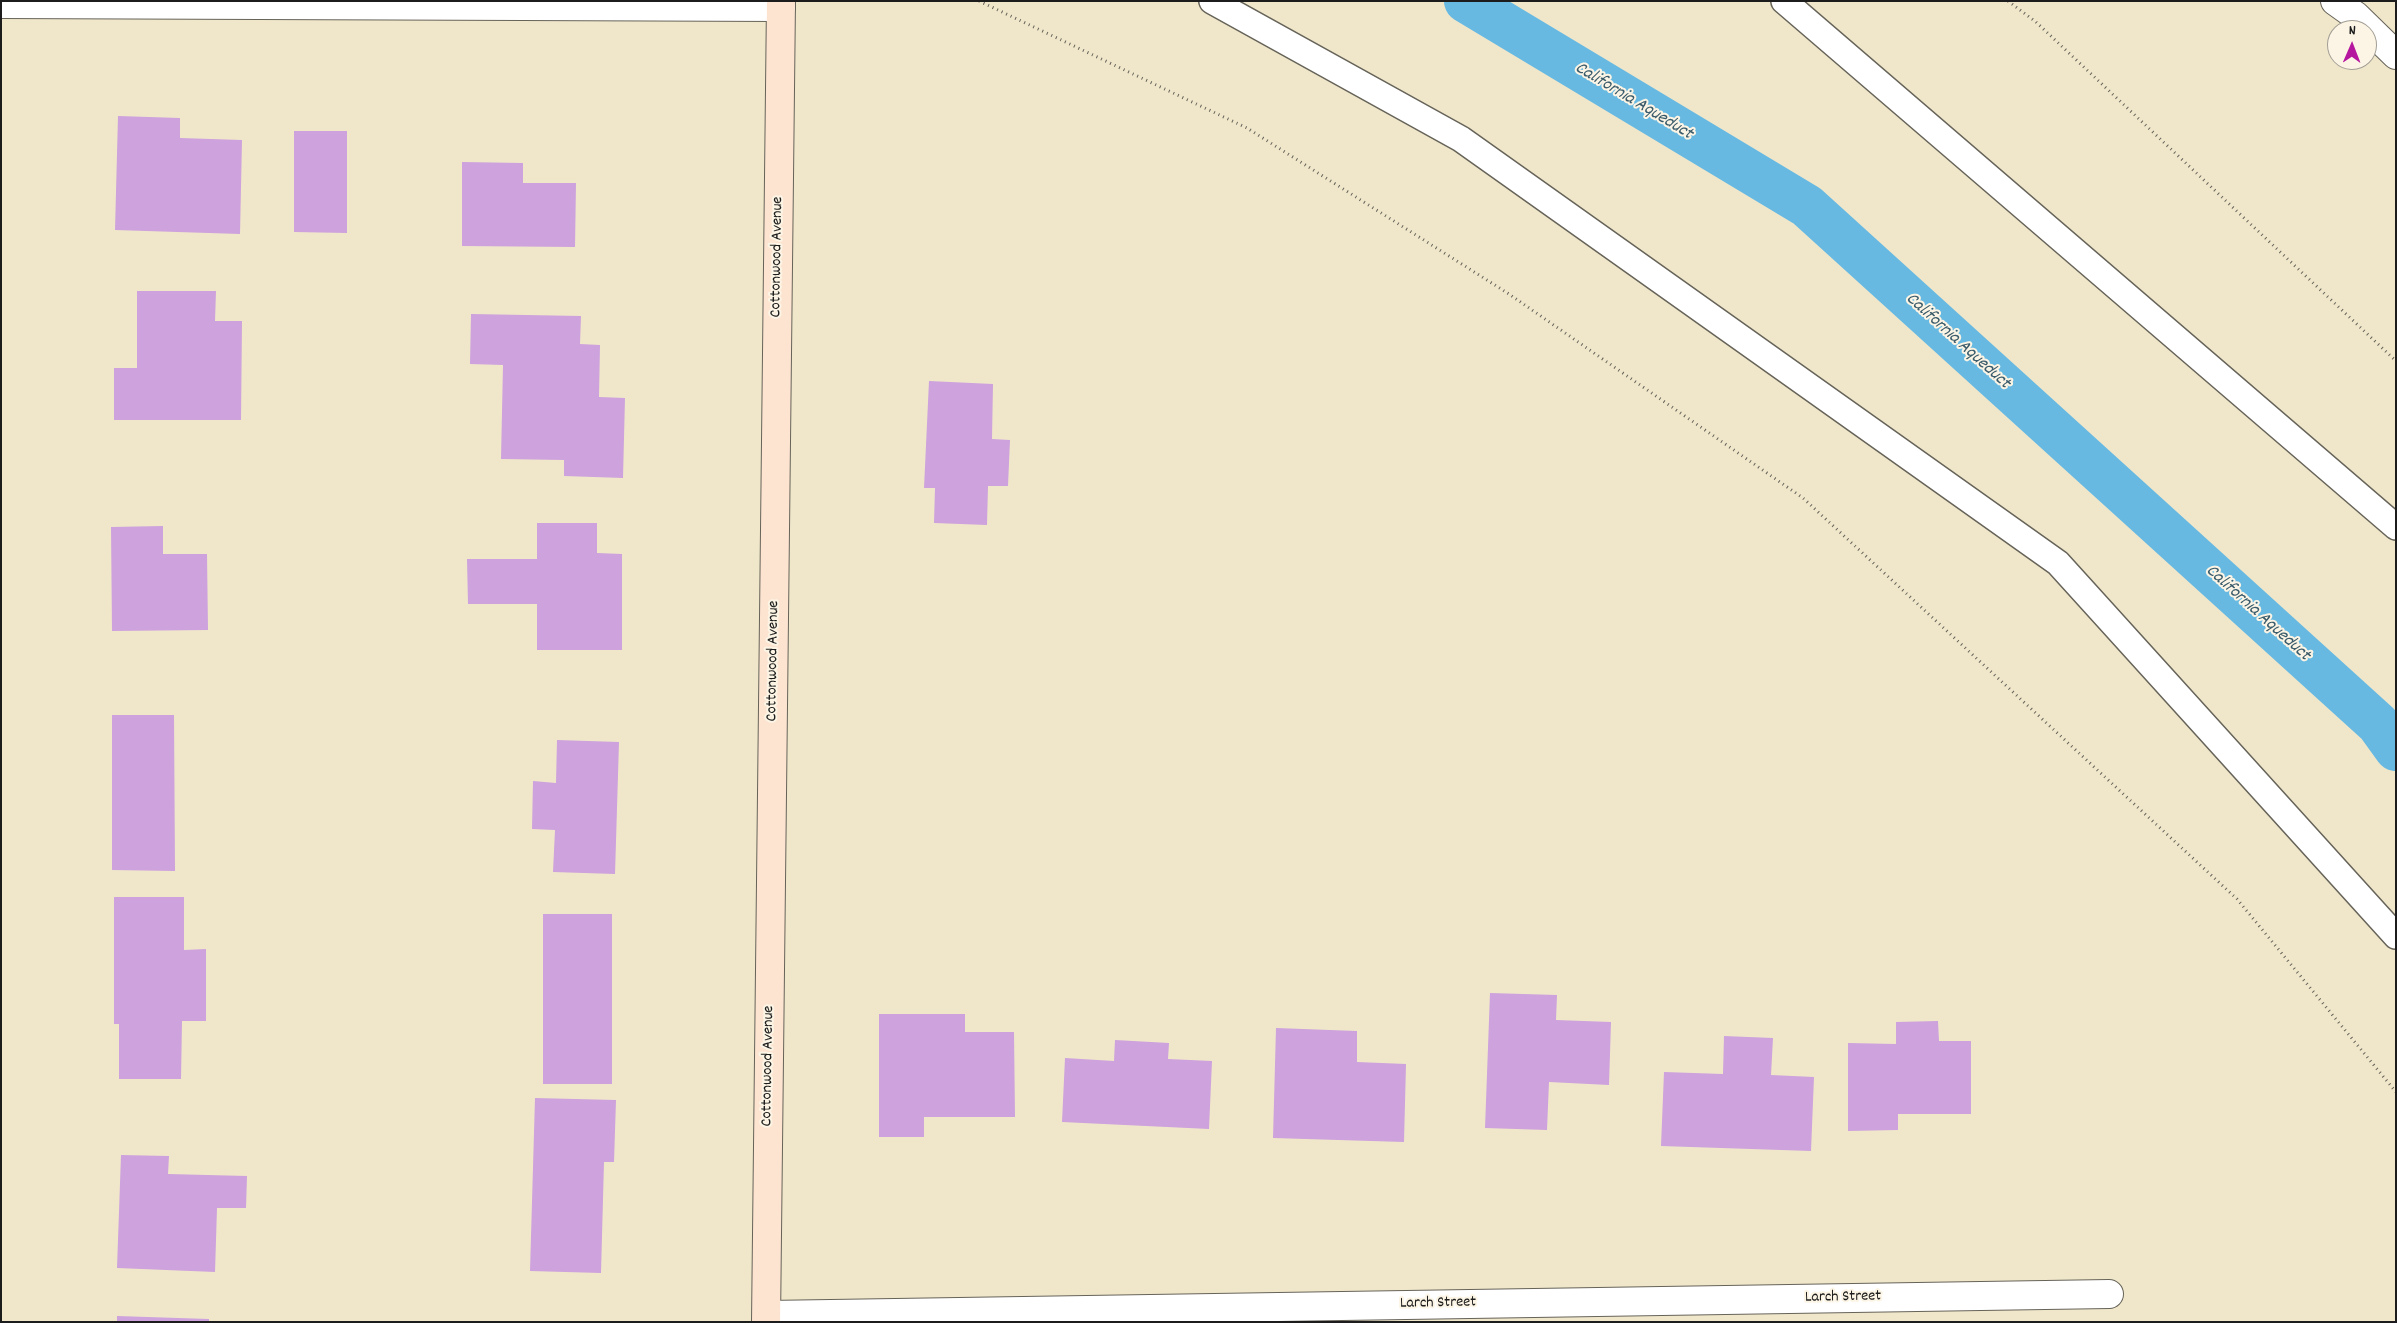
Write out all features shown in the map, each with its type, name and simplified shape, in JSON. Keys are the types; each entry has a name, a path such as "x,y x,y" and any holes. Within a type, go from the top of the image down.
{"street":[{"path":"2335,1 2356,16 2396,55"},
{"path":"1,4 781,4"},
{"name":"Cottonwood Avenue","path":"766,1318 781,4"},
{"name":"Larch Street","path":"766,1318 2109,1294"}],"lane":[{"path":"1212,1 1461,139 2058,563 2396,936"},
{"path":"1784,1 2396,527"}],"path":[{"path":"979,1 1246,128 1509,294 1803,498 2237,899 2396,1092"},
{"path":"2008,1 2036,22 2396,361"}],"building":[{"path":"118,116 180,118 180,138 242,140 240,234 115,230"},
{"path":"294,131 347,131 347,233 294,232"},
{"path":"462,162 523,163 523,183 576,183 575,247 462,246"},
{"path":"137,291 216,291 215,321 242,321 241,420 114,420 114,368 137,368"},
{"path":"471,314 581,316 580,344 600,345 599,397 625,398 623,478 564,476 564,460 501,459 503,365 470,364"},
{"path":"929,381 993,384 992,439 1010,440 1008,486 988,486 987,525 934,523 935,488 924,488"},
{"path":"537,523 597,523 597,553 622,554 622,650 537,650 537,604 468,604 467,559 537,559"},
{"path":"163,526 163,554 207,554 208,630 112,631 111,527"},
{"path":"112,715 174,715 175,871 112,870"},
{"path":"557,740 619,742 615,874 553,872 555,830 532,829 533,781 556,783"},
{"path":"114,897 184,897 184,950 206,949 206,1021 182,1021 181,1079 119,1079 119,1024 114,1024"},
{"path":"543,914 612,914 612,1084 543,1084"},
{"path":"1490,993 1557,995 1556,1020 1611,1022 1609,1085 1549,1082 1547,1130 1485,1128"},
{"path":"879,1014 965,1014 965,1032 1014,1032 1015,1117 924,1117 924,1137 879,1137"},
{"path":"1938,1021 1939,1041 1971,1041 1971,1114 1898,1114 1898,1130 1848,1131 1848,1043 1896,1044 1896,1022"},
{"path":"1276,1028 1357,1031 1357,1062 1406,1064 1404,1142 1273,1138"},
{"path":"1724,1036 1773,1038 1771,1075 1814,1077 1811,1151 1661,1146 1664,1072 1723,1074"},
{"path":"1115,1040 1169,1043 1168,1059 1212,1061 1209,1129 1062,1122 1065,1058 1114,1061"},
{"path":"535,1098 616,1100 614,1162 604,1162 601,1273 530,1271"},
{"path":"121,1155 169,1156 168,1174 247,1176 246,1208 217,1208 215,1272 117,1268"},
{"path":"117,1316 209,1319 209,1322 117,1322"}],"waterway":[{"name":"California Aqueduct","path":"1466,1 1807,206 2378,724 2396,749"}]}
